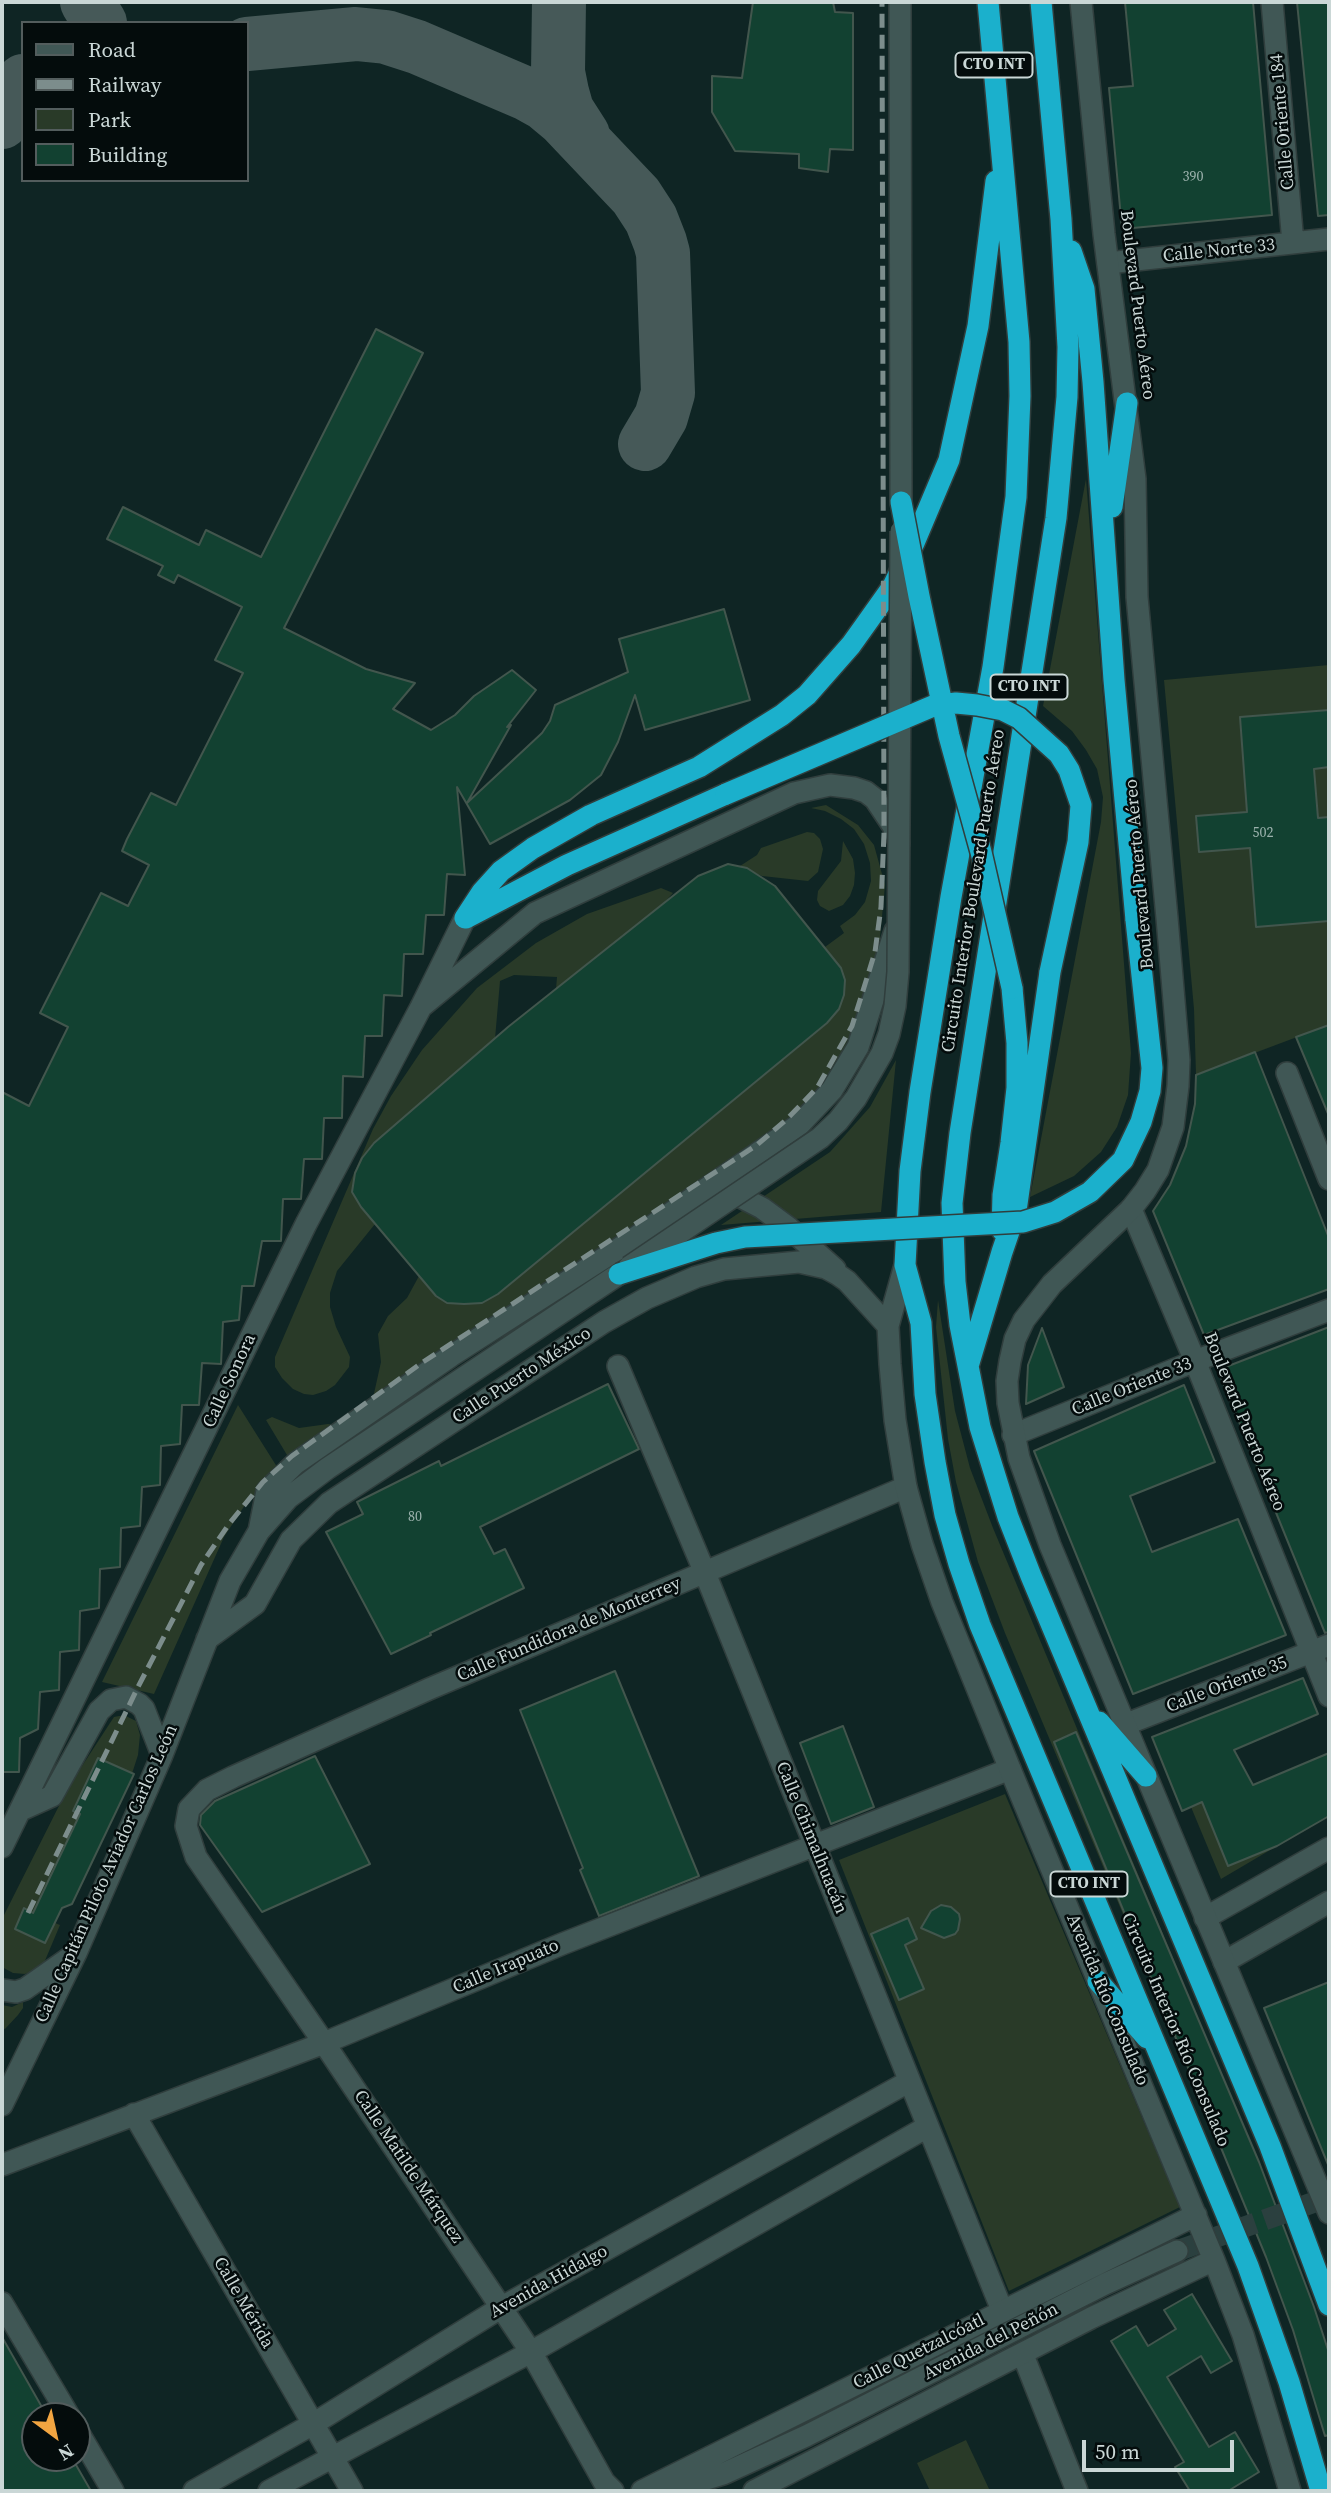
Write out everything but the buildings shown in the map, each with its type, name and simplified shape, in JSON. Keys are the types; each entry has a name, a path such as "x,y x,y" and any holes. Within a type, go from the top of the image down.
{"highway":[{"name":"CTO INT","path":"905,1265 910,1171 920,1092 993,667 1016,498 1019,342 988,2"},
{"name":"Circuito Interior Boulevard Puerto Aéreo","path":"968,1368 955,1282 953,1203 960,1133 1056,518 1062,464 1068,347 1061,219 1041,2"},
{"path":"465,918 482,892 501,871 533,848 592,815 699,767 782,715 807,695 851,645 893,586 949,460 958,424 978,326 1000,129"},
{"path":"618,1274 716,1243 745,1237 1023,1222 1055,1212 1090,1192 1123,1160 1137,1132 1150,1091 1152,1068 1114,680 1084,289 1061,219"},
{"path":"1106,561 1116,466 1127,403"},
{"path":"901,502 949,736 981,852 1012,988 1017,1043 1017,1088 1012,1143 1003,1195 1002,1252"},
{"path":"465,918 567,865 933,706 956,703 977,705 1003,710 1019,718 1059,754 1069,770 1081,805 1078,842 1050,972 1016,1210 968,1368"},
{"name":"Circuito Interior Río Consulado","path":"905,1265 920,1323 925,1394 935,1461 945,1515 959,1564 981,1625 1252,2278 1289,2382 1321,2491"},
{"name":"CTO INT","path":"968,1368 980,1427 995,1479 1031,1576 1270,2146 1329,2305"},
{"path":"1085,1705 1146,1776"},
{"path":"1098,1981 1160,2052"}],"street":[{"path":"259,1531 288,1498 305,1485 820,1138 856,1098 882,1053 895,1006 898,972 900,2"},
{"name":"Boulevard Puerto Aéreo","path":"1081,2 1108,263 1127,403 1137,513 1137,597 1179,1060 1177,1106 1173,1127 1158,1170 1131,1209 1320,1648 1329,1696"},
{"name":"Calle Oriente 184","path":"1272,2 1293,243"},
{"name":"Calle Norte 33","path":"1108,263 1329,239"},
{"path":"259,1531 267,1491 277,1478 296,1463 451,1356 715,1184 800,1124 831,1090 858,1046 895,932 900,844 893,826 876,799 866,792 830,785 794,793 562,898 535,913 421,1007"},
{"name":"Calle Sonora","path":"2,1847 289,1258 465,918"},
{"path":"1287,1073 1329,1179"},
{"path":"715,1184 762,1208 818,1252 847,1281"},
{"path":"1131,1209 1052,1284 1024,1320 1015,1339 1007,1381 1013,1435 1040,1519 1205,1917 1321,2168 1329,2213"},
{"name":"Calle Puerto México","path":"205,1640 255,1604 292,1540 303,1526 329,1503 625,1309 696,1277 724,1269 799,1262 826,1268 847,1281 888,1326"},
{"name":"Avenida Río Consulado","path":"905,1265 888,1326 895,1420 906,1488 922,1544 942,1602 1010,1769 1214,2260 1243,2335 1290,2491"},
{"name":"Calle Oriente 33","path":"1013,1435 1329,1310"},
{"name":"Calle Chimalhuacán","path":"618,1366 705,1573 1002,2310"},
{"name":"Calle Fundidora de Monterrey","path":"193,1850 186,1826 189,1809 207,1790 429,1689 906,1488"},
{"name":"Calle Capitán Piloto Aviador Carlos León","path":"2,2105 76,1953 162,1755 230,1581 259,1531"},
{"name":"Calle Oriente 35","path":"1124,1724 1320,1648"},
{"path":"21,1810 52,1796 99,1711 111,1700 126,1697 139,1703 144,1709 162,1755"},
{"name":"Calle Irapuato","path":"2,2165 324,2043 562,1944 1010,1769"},
{"path":"1205,1917 1329,1848"},
{"name":"Calle Matilde Márquez","path":"193,1850 502,2307 531,2352 604,2482 613,2491"},
{"path":"1224,1962 1329,1902"},
{"path":"2,1990 16,1992 25,1989 76,1953"},
{"name":"Avenida Hidalgo","path":"194,2491 313,2424 502,2307 908,2081"},
{"name":"Calle Mérida","path":"134,2114 352,2491"},
{"path":"269,2491 531,2352 928,2127"},
{"name":"Calle Quetzalcóatl","path":"642,2491 1196,2215"},
{"name":"Avenida del Peñón","path":"667,2491 723,2474 806,2436 1105,2284 1177,2252"},
{"path":"754,2491 1142,2293 1214,2260"},
{"path":"2,2303 61,2402"},
{"path":"1023,2355 1077,2491"},
{"name":"Avenida del Peñón","path":"716,2491 806,2436"},
{"path":"91,2454 113,2491"}],"green space":[{"path":"1086,479 1131,1053 1128,1095 1117,1127 1101,1152 1074,1176 1030,1197 1101,822 1103,797 1097,769 1086,750 1072,731 1043,706"},
{"path":"1329,665 1329,1025 1196,1075 1194,1009 1164,680"},
{"path":"826,805 858,825 874,845 885,885 879,948 856,1022 841,1055 820,1089 788,1122 755,1149 373,1398 381,1362 378,1334 388,1316 407,1298 419,1276 447,1303 482,1303 498,1294 828,1023 839,1009 845,980 841,968 825,947 844,933 840,926 855,915 865,902 871,881 870,863 864,844 854,829 825,811 811,808"},
{"path":"807,832 814,833 820,839 823,849 818,872 808,881 762,876 740,866 757,855 761,848"},
{"path":"843,841 853,859 854,885 843,905 829,911 820,906 817,900 818,891 841,861"},
{"path":"661,888 673,893 663,904 556,989 557,977 514,975 500,981 495,1039 374,1143 362,1158 355,1173 352,1192 375,1224 337,1271 330,1293 330,1307 350,1357 349,1367 335,1385 326,1391 313,1395 293,1389 275,1367 275,1357 373,1129 422,1050 477,988 536,943 587,914"},
{"path":"896,1060 881,1212 721,1225 830,1152 870,1107"},
{"path":"938,1300 955,1411 970,1468 1181,1977 1179,1978 1075,1733 1054,1742 1157,1987 1154,1988 1005,1633 978,1562 956,1482 948,1439 936,1327"},
{"path":"238,1405 279,1470 245,1505 224,1537 154,1694 102,1682"},
{"path":"272,1417 299,1428 334,1425 290,1460 266,1420"},
{"path":"114,1717 136,1721 140,1735 138,1755 128,1786 92,1770 73,1810 80,1814 33,1913 24,1909 15,1928 45,1943 55,1923 60,1925 44,1963 25,1974 13,1973 2,1967 2,1919 69,1786"},
{"path":"1005,1794 1180,2207 1009,2291 839,1860"},
{"path":"1202,1802 1228,1866 1277,1846 1221,1879 1191,1807"},
{"path":"23,2002 23,2008 18,2015 5,2029 2,2028 2,2005 12,2007"},
{"path":"966,2440 990,2491 930,2491 917,2463"}],"taxiway":[{"path":"87,2 99,21"},
{"path":"559,2 558,72 567,110 583,135"},
{"path":"248,44 356,34 386,37 417,47 527,94 563,119 636,196 651,219 663,253 668,393 661,417 645,444"},
{"path":"2,122 21,85"}],"tunnel":[{"path":"1177,2251 1329,2197"}],"railway":[{"path":"28,1913 138,1687 201,1565 229,1524 263,1482 292,1456 423,1362 757,1145 817,1088 852,1026 875,952 881,907 884,833 882,2"}]}
